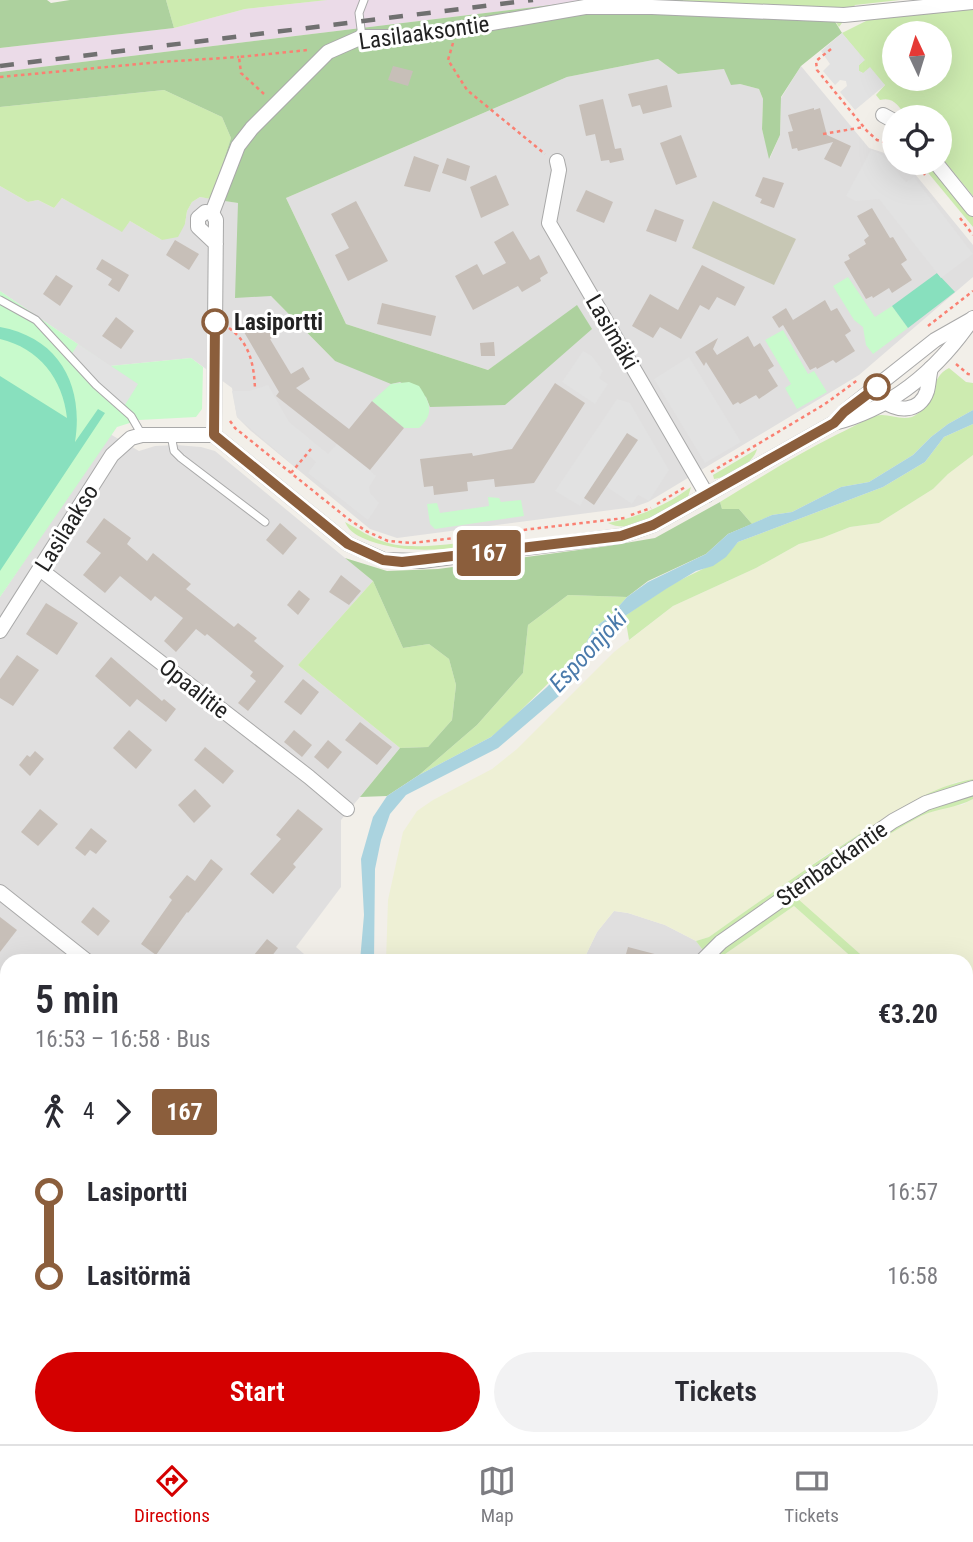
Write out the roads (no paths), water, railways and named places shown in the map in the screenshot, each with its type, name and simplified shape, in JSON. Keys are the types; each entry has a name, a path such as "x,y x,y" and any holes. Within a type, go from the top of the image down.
{"street":[{"name":"Lasilaaksontie","path":"214,435 216,220 212,213 238,146 274,104 328,52 362,37 411,37 585,8 652,7 844,15 973,2"},
{"name":"Lasimäki","path":"556,161 559,170 549,223 707,495"},
{"path":"946,175 973,209"},
{"path":"834,423 844,412 935,340 973,318 961,336 931,368 926,392 917,405 898,409 885,402 877,387"},
{"path":"142,435 214,435 348,544 366,554 393,561 422,561 621,536 653,525 834,423 862,415 885,402"},
{"name":"Lasilaakso","path":"0,631 112,455 131,438 142,435"},
{"name":"Opaalitie","path":"41,570 309,777 346,809"},
{"name":"Stenbackantie","path":"709,954 721,942 873,834 926,803 973,788"},
{"path":"0,892 78,954"}],"lane":[{"path":"362,37 359,13 364,0"},
{"path":"0,300 36,320 96,385 131,416 142,435"},
{"path":"170,435 174,450 181,458 265,522"}],"water":[{"name":"Espoonjoki","path":"973,410 973,424 944,437 925,462 883,487 738,542 726,557 713,566 696,571 625,616 604,636 589,663 559,696 498,748 406,795 390,814 375,869 374,954 361,954 364,915 361,859 373,817 387,796 419,775 491,737 547,687 583,649 594,628 611,615 627,597 648,582 706,554 728,534 772,515 792,512 841,487 869,482 913,455 948,424"}],"railway":[{"path":"0,66 533,0"}],"place":[{"name":"Lasiportti","path":"215,322"}]}
